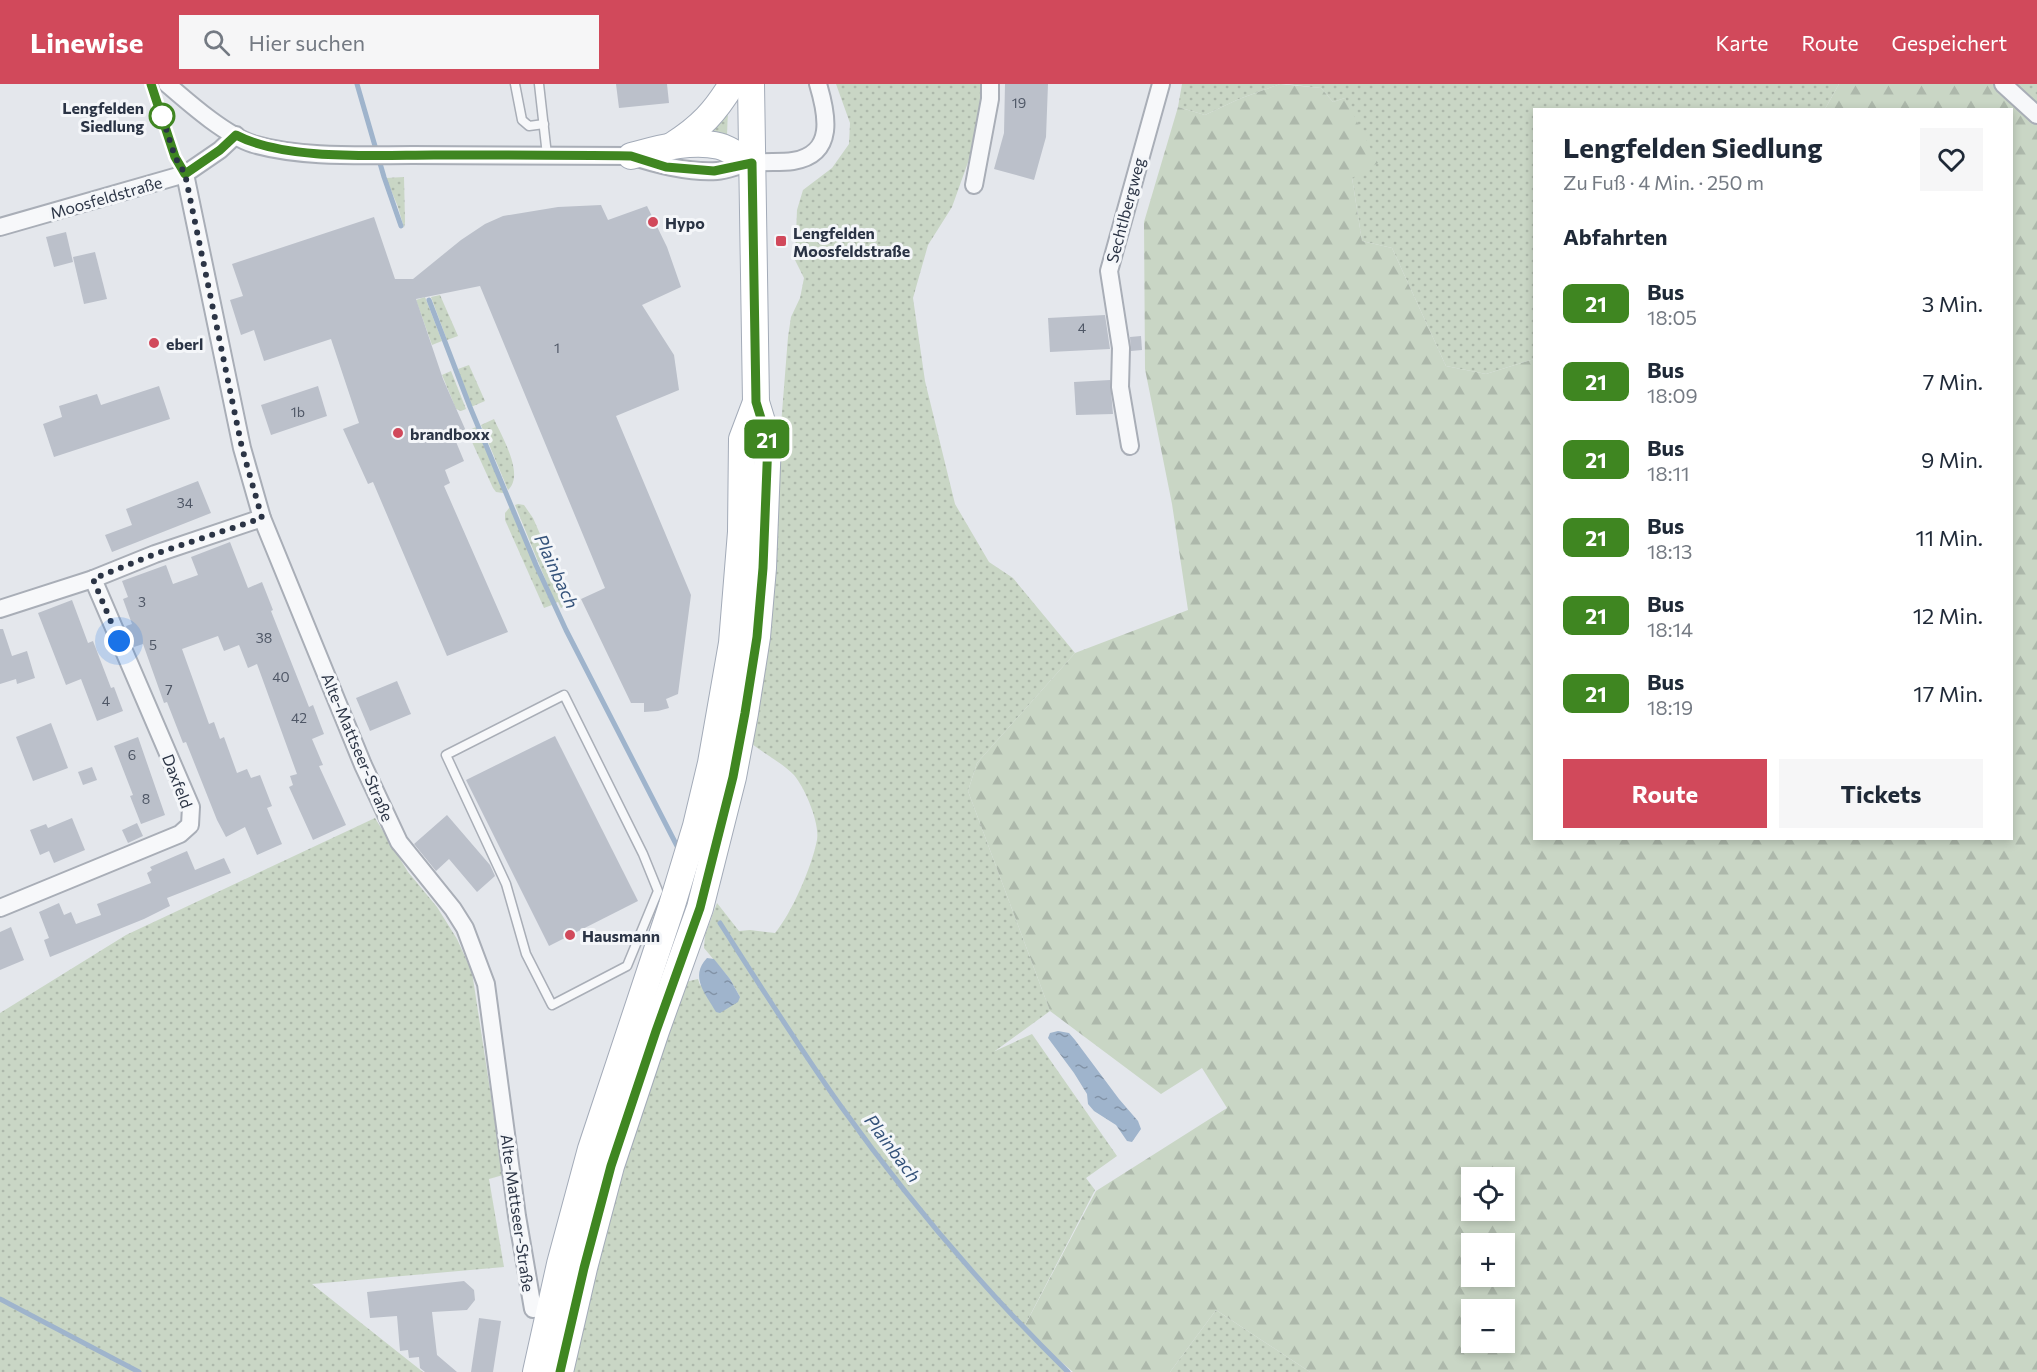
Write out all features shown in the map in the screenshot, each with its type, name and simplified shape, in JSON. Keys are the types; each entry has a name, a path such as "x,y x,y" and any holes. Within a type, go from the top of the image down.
{"main road":[{"path":"673,145 692,133 712,115 732,84"},
{"path":"560,1372 611,1166 700,908 733,777 757,637 763,568 768,441 756,402 751,84"},
{"path":"631,156 673,145 716,145 752,163"},
{"path":"536,1372 560,1264 591,1149 672,905 696,826 711,763 732,643 741,532 742,439 756,402"}],"street":[{"path":"167,84 199,111 236,135 251,143 289,151 355,155 631,156 666,167 714,171 752,163 794,161 814,153 824,140 827,121 818,84"},
{"path":"974,185 990,99 990,84"},
{"name":"Sechtlbergweg","path":"1130,446 1120,387 1121,348 1109,271 1161,84"},
{"path":"2003,84 2037,115"},
{"name":"Moosfeldstraße","path":"0,227 185,174 220,150 236,135"},
{"name":"Alte-Mattseer-Straße","path":"185,174 242,448 262,518 363,765 399,842 465,927 486,984 517,1216 533,1309"},
{"path":"0,609 93,579 155,554 262,518"},
{"name":"Daxfeld","path":"0,908 180,834 190,825 191,807 93,579"}],"lane":[{"path":"151,84 175,157 185,174"},
{"path":"515,84 522,120 529,126 544,124"},
{"path":"540,84 547,155"},
{"path":"564,695 643,854 658,891 627,966 552,1005 526,954 506,884 446,755 564,695"}],"green space":[{"path":"836,84 984,84 976,140 952,207 928,245 913,298 925,381 955,504 989,562 1013,578 1075,653 977,763 968,791 1050,1011 995,1051 1032,1034 1117,1156 1086,1178 1095,1190 1023,1329 1066,1372 572,1372 597,1261 634,1137 685,982 698,979 700,985 740,997 730,979 704,948 705,935 717,903 739,931 775,933 788,914 800,889 811,863 817,840 814,815 794,775 752,744 772,596 788,337 791,317 800,298 804,278 795,260 797,210 803,190 832,168 849,144 850,123"},
{"path":"1182,84 1280,84 1205,115 1178,107"},
{"path":"1280,84 1321,88 1333,102 1345,98 1378,163 1352,178 1362,241 1392,248 1446,366 1486,374 1533,359 1533,840 2013,840 2013,108 1826,108 1839,84 2010,84 2037,106 2037,1372 1310,1372 1216,1310 1170,1372 1073,1372 1023,1329 1096,1191 1227,1108 1202,1068 1161,1094 1050,1011 968,791 977,763 1075,653 1188,610 1172,504 1145,369 1144,222 1178,107 1205,115"},
{"path":"1286,84 1839,84 1826,108 1533,108 1533,359 1486,374 1446,366 1392,248 1362,241 1352,178 1345,98 1333,102 1321,88"},
{"path":"2010,84 2037,84 2037,106"},
{"path":"728,109 727,135 704,137"},
{"path":"404,177 405,222 404,228 386,178"},
{"path":"440,295 458,336 447,340 431,297"},
{"path":"425,297 442,341 432,345 416,300"},
{"path":"469,365 485,401 471,407 458,369"},
{"path":"451,371 466,409 461,411 456,409 442,375"},
{"path":"494,419 513,466 513,483 508,490 481,425"},
{"path":"476,427 503,493 496,492 493,488 467,431"},
{"path":"515,505 524,505 533,518 568,598 567,605 561,608 558,602 555,603"},
{"path":"510,507 552,605 544,608 505,520 505,513"},
{"path":"375,818 408,872 437,907 457,939 472,972 503,1175 489,1179 504,1267 312,1284 423,1372 0,1372 0,1013 126,935"},
{"path":"1216,1310 1310,1372 1170,1372"}],"water":[{"path":"707,958 714,959 730,979 740,997 738,1002 720,1013 716,1012 699,979 699,972"},
{"path":"1058,1031 1069,1033 1138,1121 1141,1129 1132,1142 1127,1141 1116,1125 1094,1111 1088,1104 1087,1094 1048,1038 1050,1033"}],"building":[{"path":"616,84 667,84 669,103 619,108"},
{"path":"1005,84 1048,84 1046,137 1034,180 994,169 1004,133"},
{"path":"601,205 608,220 647,206 667,247 681,287 642,305 674,355 679,390 616,416 691,595 678,694 666,699 669,708 658,711 644,712 644,703 631,703 581,599 605,588 480,286 416,299 443,379 466,431 454,437 464,461 445,470 450,483 444,486 508,632 447,656 373,482 368,484 343,429 359,423 331,339 264,361 254,330 241,335 230,300 243,296 232,264 374,217 395,279 413,279 461,240 485,224 503,216 558,207"},
{"path":"66,232 73,262 54,267 46,237"},
{"path":"95,252 107,299 84,304 73,257"},
{"path":"1105,315 1110,349 1050,352 1048,318"},
{"path":"1141,336 1142,350 1131,351 1130,337"},
{"path":"1110,380 1113,414 1076,415 1074,382"},
{"path":"159,386 170,419 54,457 43,424 62,417 59,406 97,394 101,405"},
{"path":"318,386 327,416 271,435 261,405"},
{"path":"198,481 211,513 112,552 105,535 132,525 126,509"},
{"path":"230,542 248,588 262,582 309,707 313,705 324,734 312,739 323,765 319,766 346,825 313,840 289,787 293,785 290,776 297,774 257,664 248,668 239,645 224,651 218,636 182,649 209,724 214,722 220,739 224,737 237,773 247,769 251,778 260,775 272,806 267,808 282,844 257,855 245,827 226,837 217,820 186,742 183,743 167,702 164,703 143,644 134,647 126,626 132,624 123,599 128,597 122,581 166,565 173,584 198,575 191,557"},
{"path":"72,600 88,643 93,641 111,688 114,687 123,711 97,721 81,679 66,685 38,613"},
{"path":"0,629 3,629 12,656 27,651 35,678 17,684 16,679 0,684"},
{"path":"397,681 411,714 370,731 356,698"},
{"path":"51,723 68,768 33,781 16,737"},
{"path":"555,736 638,901 549,946 466,780"},
{"path":"138,737 165,815 141,824 130,796 133,795 114,746"},
{"path":"92,767 97,780 83,785 78,772"},
{"path":"447,815 490,865 495,876 477,892 449,859 436,871 414,844"},
{"path":"72,818 85,850 54,863 49,851 40,855 30,830 46,824 48,828"},
{"path":"137,823 143,836 128,843 122,830"},
{"path":"187,851 195,870 224,858 231,873 167,898 170,906 144,919 50,957 44,940 49,938 39,912 59,903 64,915 71,912 76,924 101,915 97,904 151,883 147,873 152,870 150,867"},
{"path":"11,927 24,960 0,970 0,932"},
{"path":"464,1281 474,1290 475,1300 467,1310 432,1312 437,1355 457,1372 425,1372 420,1368 419,1357 409,1358 408,1350 400,1351 397,1316 370,1318 367,1292"},
{"path":"479,1318 501,1321 493,1372 471,1372"}],"waterway":[{"name":"Plainbach","path":"357,84 401,226"},
{"name":"Plainbach","path":"429,300 470,407 536,565 566,630 677,846"},
{"name":"Plainbach","path":"720,923 824,1083 920,1210 977,1277 1068,1372"},
{"path":"0,1299 139,1372"}],"bus line":[{"name":"21","path":"151,84 175,157 185,174 220,150 236,135 251,143 289,151 355,155 631,156 666,167 714,171 752,163 756,402 768,441 763,568 757,637 745,713 733,777 700,908 611,1166 560,1372"}],"place":[{"name":"Lengfelden Siedlung","path":"162,116"},
{"name":"Hypo","path":"653,222"},
{"name":"Lengfelden Moosfeldstraße","path":"781,241"},
{"name":"eberl","path":"154,343"},
{"name":"brandboxx","path":"398,433"},
{"name":"Hausmann","path":"570,935"}],"route":[{"path":"119,641 93,579 155,554 262,518 242,448 185,174 175,157 162,116"}]}
